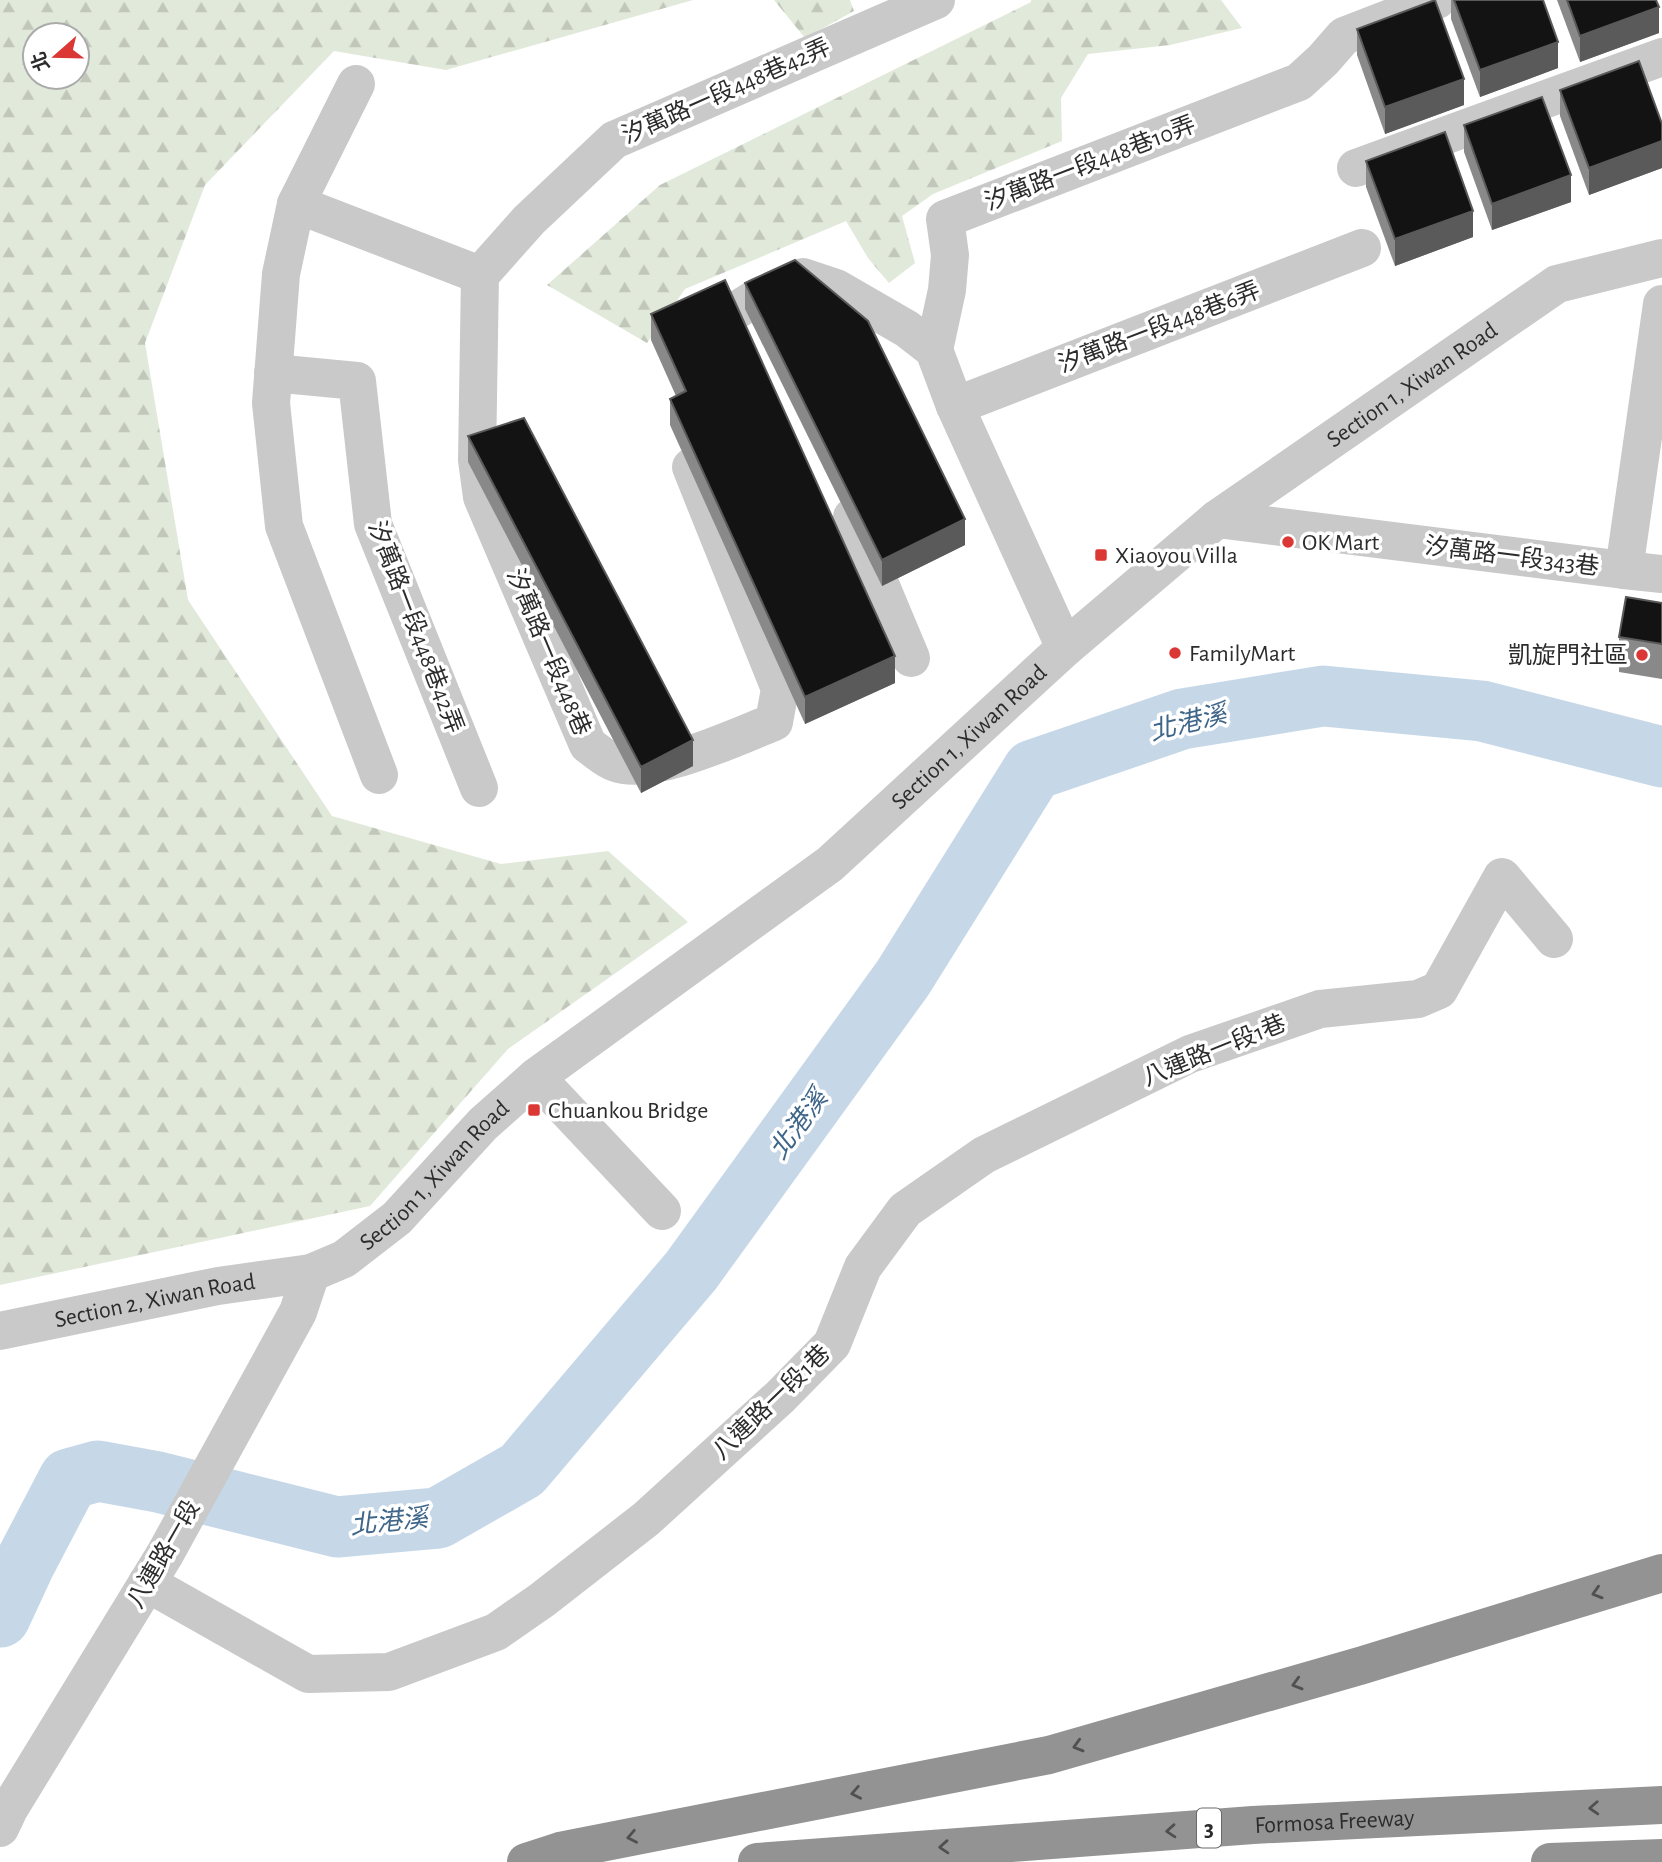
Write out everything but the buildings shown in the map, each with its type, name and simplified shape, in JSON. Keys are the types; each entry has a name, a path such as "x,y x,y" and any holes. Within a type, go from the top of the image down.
{"highway":[{"path":"526,1862 573,1849 1049,1755 1363,1665 1662,1573"},
{"name":"Formosa Freeway","path":"757,1862 1239,1826 1662,1805"},
{"path":"1550,1862 1662,1858"}],"street":[{"name":"汐萬路一段448巷42弄","path":"480,275 529,220 614,140 936,0"},
{"name":"汐萬路一段448巷10弄","path":"934,350 948,279 950,255 945,219 1299,82 1344,36 1437,0"},
{"path":"1356,168 1662,57"},
{"path":"356,84 296,204 281,274 271,403 284,526 379,775"},
{"path":"296,204 480,275"},
{"name":"汐萬路一段448巷6弄","path":"956,406 1363,248"},
{"name":"Section 1, Xiwan Road","path":"311,1273 344,1259 397,1218 483,1124 536,1077 830,864 1065,648 1217,519 1557,284 1662,258"},
{"name":"汐萬路一段448巷","path":"480,275 477,460 482,497 588,745 616,764 638,766 676,759 774,722 778,704 780,689 682,443 680,432"},
{"path":"683,370 707,330 758,296 803,277 836,288 907,329 934,350 956,406 1065,648"},
{"path":"758,296 774,333"},
{"name":"汐萬路一段343巷","path":"1217,519 1624,570 1662,304"},
{"name":"汐萬路一段448巷42弄","path":"272,373 357,381 373,524 480,788"},
{"path":"837,483 911,658"},
{"path":"1624,570 1662,574"},
{"name":"八連路一段1巷","path":"156,1568 308,1674 389,1672 496,1632 542,1600 646,1519 780,1396 832,1344 863,1266 905,1210 984,1155 1190,1054 1320,1009 1418,999 1438,990 1503,877 1555,939"},
{"path":"536,1077 662,1211"},
{"name":"八連路一段","path":"0,1828 156,1568 298,1312 311,1273"},
{"name":"Section 2, Xiwan Road","path":"0,1331 218,1286 311,1273"}],"green space":[{"path":"0,0 693,0 446,70 334,51 205,185 145,343 188,600 332,816 501,864 608,851 688,922 508,1049 370,1206 0,1285"},
{"path":"774,0 850,0 854,11 805,38"},
{"path":"1031,0 1221,0 1242,28 1170,45 1088,54 1061,98 1062,141 933,194 902,216 915,263 889,283 868,258 846,221 685,289 647,343 547,285 660,185"}],"waterway":[{"name":"北港溪","path":"0,1617 69,1479 98,1471 158,1482 337,1527 438,1518 522,1470 691,1271 903,978 1033,770 1182,719 1323,696 1482,711 1662,757"}],"place":[{"name":"OK Mart","path":"1288,542"},
{"name":"Xiaoyou Villa","path":"1101,555"},
{"name":"FamilyMart","path":"1175,653"},
{"name":"凱旋門社區","path":"1642,655"},
{"name":"Chuankou Bridge","path":"534,1110"}]}
